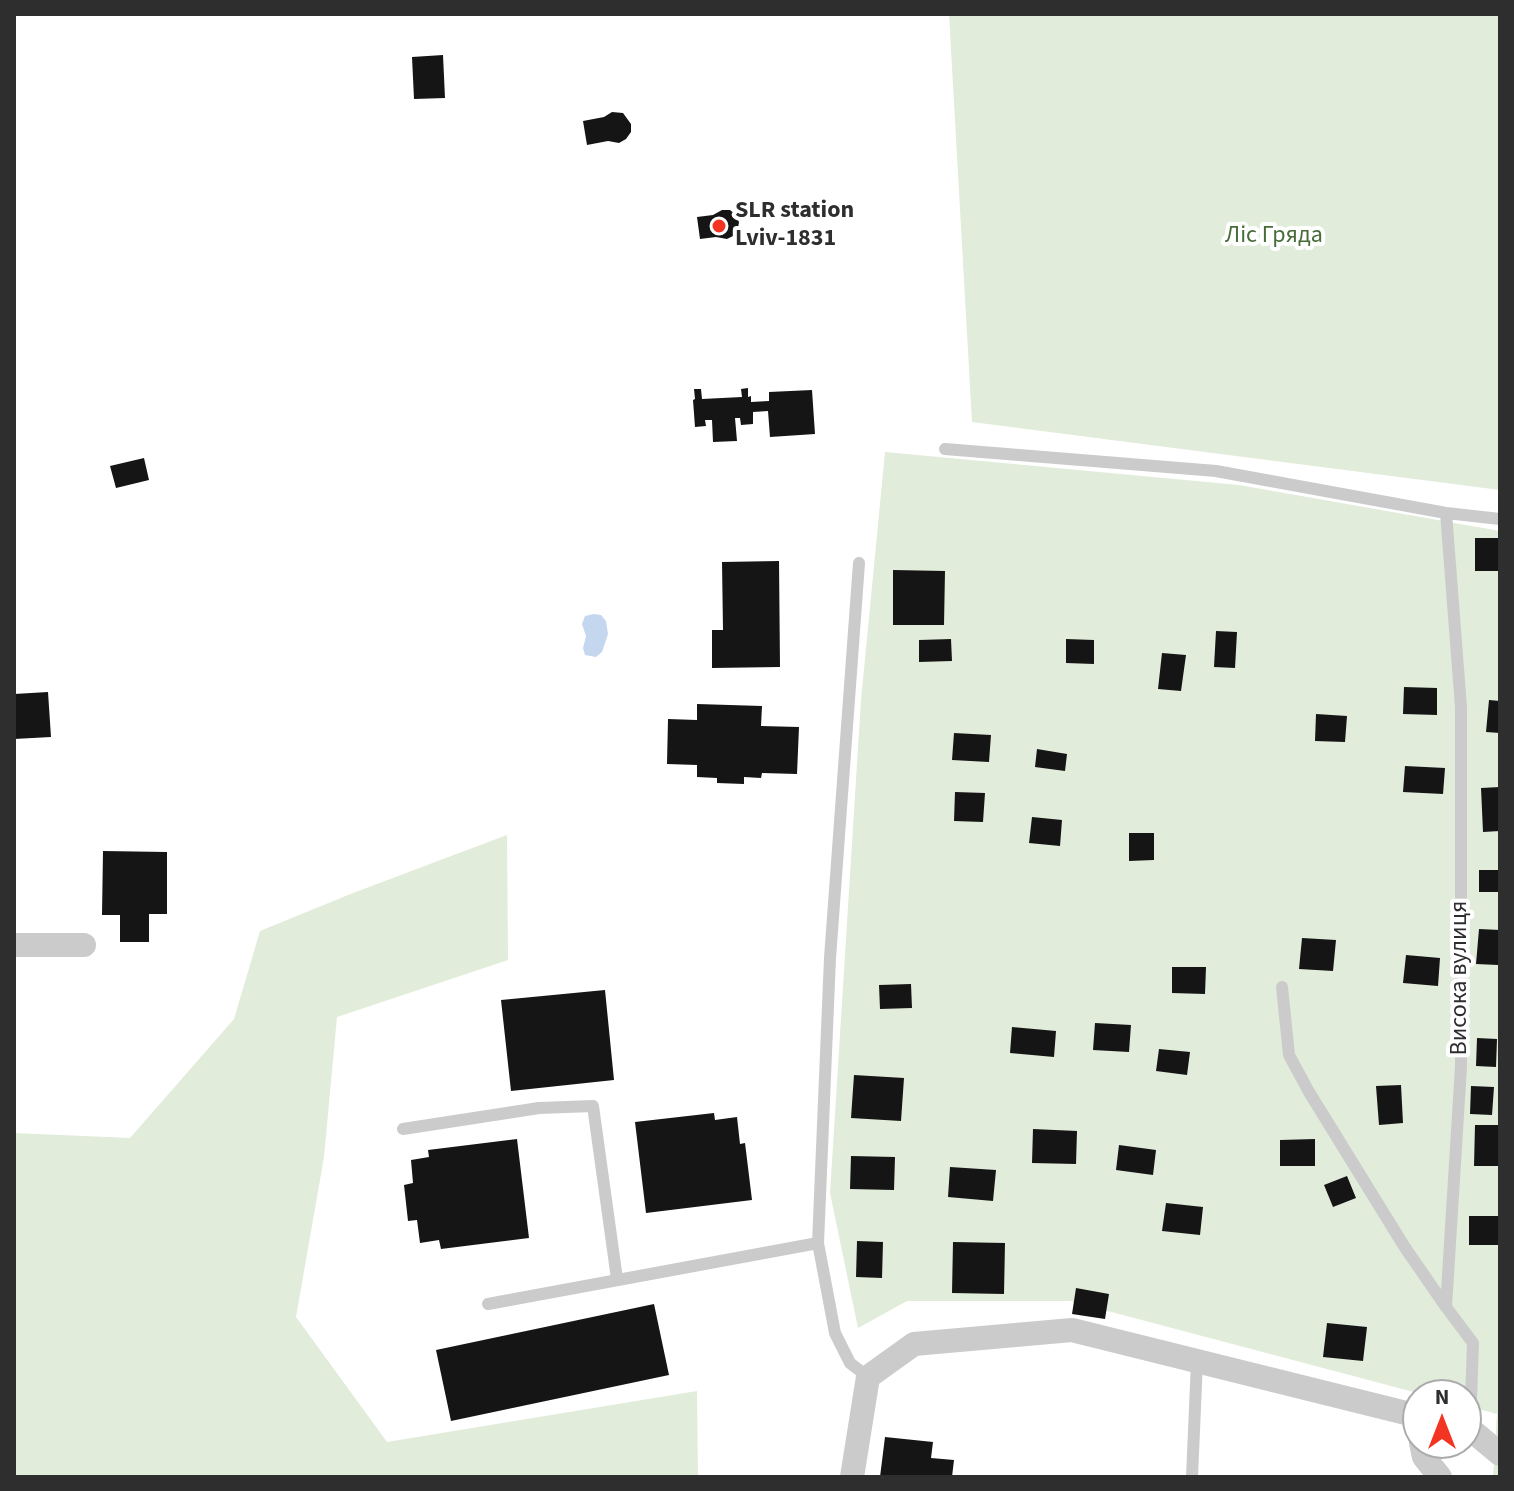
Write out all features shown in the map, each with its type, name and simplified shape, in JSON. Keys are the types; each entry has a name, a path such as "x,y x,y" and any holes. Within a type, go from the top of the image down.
{"street":[{"path":"14,945 84,945"},
{"path":"852,1477 868,1377 914,1344 1072,1330 1402,1416"},
{"path":"1482,1439 1500,1454"},
{"path":"1426,1459 1440,1477"}],"lane":[{"path":"945,449 1216,471 1446,513 1500,519"},
{"name":"Висока вулиця","path":"1446,513 1461,707 1461,1067 1446,1307"},
{"path":"859,563 830,958 818,1243 835,1333 850,1363 868,1377"},
{"path":"1282,987 1289,1055 1404,1246 1473,1343 1471,1379"},
{"path":"403,1129 539,1108 593,1106 617,1279"},
{"path":"488,1304 818,1243"},
{"path":"1192,1477 1197,1361"}],"green space":[{"name":"Ліс Гряда","path":"949,14 1500,14 1500,490 972,422"},
{"path":"885,452 1239,485 1500,531 1500,1477 1493,1477 1497,1414 1482,1410 1482,1379 1402,1379 1402,1389 1070,1301 907,1301 858,1328 830,1193 861,700"},
{"path":"507,835 508,960 337,1017 324,1157 296,1317 387,1442 697,1391 698,1477 14,1477 14,1133 130,1138 234,1019 260,931"}],"water":[{"path":"601,615 606,621 608,634 602,652 596,657 585,655 583,648 586,636 582,624 585,616"}],"building":[{"path":"443,55 445,98 414,99 412,57"},
{"path":"612,112 623,113 631,124 631,132 626,139 619,143 608,141 587,145 583,121 604,117"},
{"name":"SLR station Lviv-1831","path":"730,210 736,215 739,222 737,234 727,239 700,239 697,217"},
{"path":"748,388 751,402 769,401 769,392 812,390 815,434 770,437 768,411 753,412 753,424 741,425 740,418 735,418 737,441 713,442 712,420 705,420 706,426 695,427 694,389 701,389 702,399 742,397 741,389"},
{"path":"144,458 149,480 116,488 110,466"},
{"path":"1475,538 1500,538 1500,571 1475,571"},
{"path":"779,561 780,667 712,668 712,630 723,630 722,562"},
{"path":"893,570 945,571 944,625 893,625"},
{"path":"1216,631 1237,632 1235,668 1214,667"},
{"path":"951,639 952,661 919,662 919,640"},
{"path":"1066,639 1094,640 1094,664 1066,663"},
{"path":"1162,653 1186,655 1181,691 1158,689"},
{"path":"1404,687 1437,688 1437,715 1403,714"},
{"path":"48,692 51,737 14,739 14,694"},
{"path":"1489,700 1500,701 1500,733 1486,732"},
{"path":"697,704 762,706 761,726 799,727 797,774 762,773 761,778 744,777 744,784 717,783 717,778 697,777 697,765 667,764 668,719 697,720"},
{"path":"1316,714 1347,716 1345,742 1315,741"},
{"path":"954,733 991,735 989,762 952,760"},
{"path":"1037,749 1067,754 1065,771 1035,767"},
{"path":"1405,766 1445,768 1443,794 1403,792"},
{"path":"1500,787 1500,831 1483,832 1481,788"},
{"path":"955,792 985,793 983,822 954,821"},
{"path":"1032,817 1062,820 1060,846 1029,843"},
{"path":"1129,833 1154,833 1154,860 1129,861"},
{"path":"103,851 167,852 167,914 149,914 149,942 120,942 120,915 102,915"},
{"path":"1479,870 1500,870 1500,892 1479,892"},
{"path":"1479,929 1500,930 1498,965 1476,964"},
{"path":"1302,938 1336,940 1333,971 1299,969"},
{"path":"1406,955 1440,958 1438,986 1403,983"},
{"path":"1172,967 1206,967 1205,994 1172,993"},
{"path":"911,984 912,1008 880,1009 879,985"},
{"path":"605,990 614,1080 511,1091 501,1000"},
{"path":"1095,1023 1131,1025 1129,1052 1093,1050"},
{"path":"1012,1027 1056,1031 1054,1057 1010,1053"},
{"path":"1477,1038 1497,1039 1496,1067 1476,1066"},
{"path":"1159,1049 1190,1052 1187,1075 1156,1071"},
{"path":"854,1075 904,1078 901,1121 851,1118"},
{"path":"1401,1085 1403,1123 1379,1125 1376,1086"},
{"path":"1471,1086 1494,1087 1492,1115 1470,1114"},
{"path":"714,1113 715,1120 737,1117 740,1144 745,1143 752,1200 646,1213 635,1122"},
{"path":"1475,1125 1499,1125 1498,1166 1474,1166"},
{"path":"1033,1129 1077,1131 1076,1164 1032,1163"},
{"path":"517,1139 529,1238 441,1249 439,1240 420,1243 417,1220 408,1221 404,1185 413,1183 411,1160 429,1157 428,1150"},
{"path":"1315,1139 1315,1166 1280,1166 1280,1140"},
{"path":"1119,1145 1156,1150 1153,1175 1116,1170"},
{"path":"851,1156 895,1157 894,1190 850,1189"},
{"path":"950,1167 996,1170 993,1201 948,1197"},
{"path":"1347,1176 1356,1198 1333,1207 1324,1185"},
{"path":"1166,1203 1203,1207 1200,1235 1162,1231"},
{"path":"1469,1216 1500,1216 1500,1245 1469,1245"},
{"path":"857,1241 883,1242 882,1278 856,1277"},
{"path":"953,1242 1005,1243 1004,1294 952,1293"},
{"path":"1076,1288 1109,1294 1105,1319 1072,1314"},
{"path":"654,1304 669,1375 451,1421 436,1350"},
{"path":"1327,1323 1367,1327 1363,1361 1323,1357"},
{"path":"885,1437 933,1442 931,1458 954,1460 952,1477 880,1477"}],"place":[{"name":"SLR station Lviv-1831","path":"719,226"}]}
